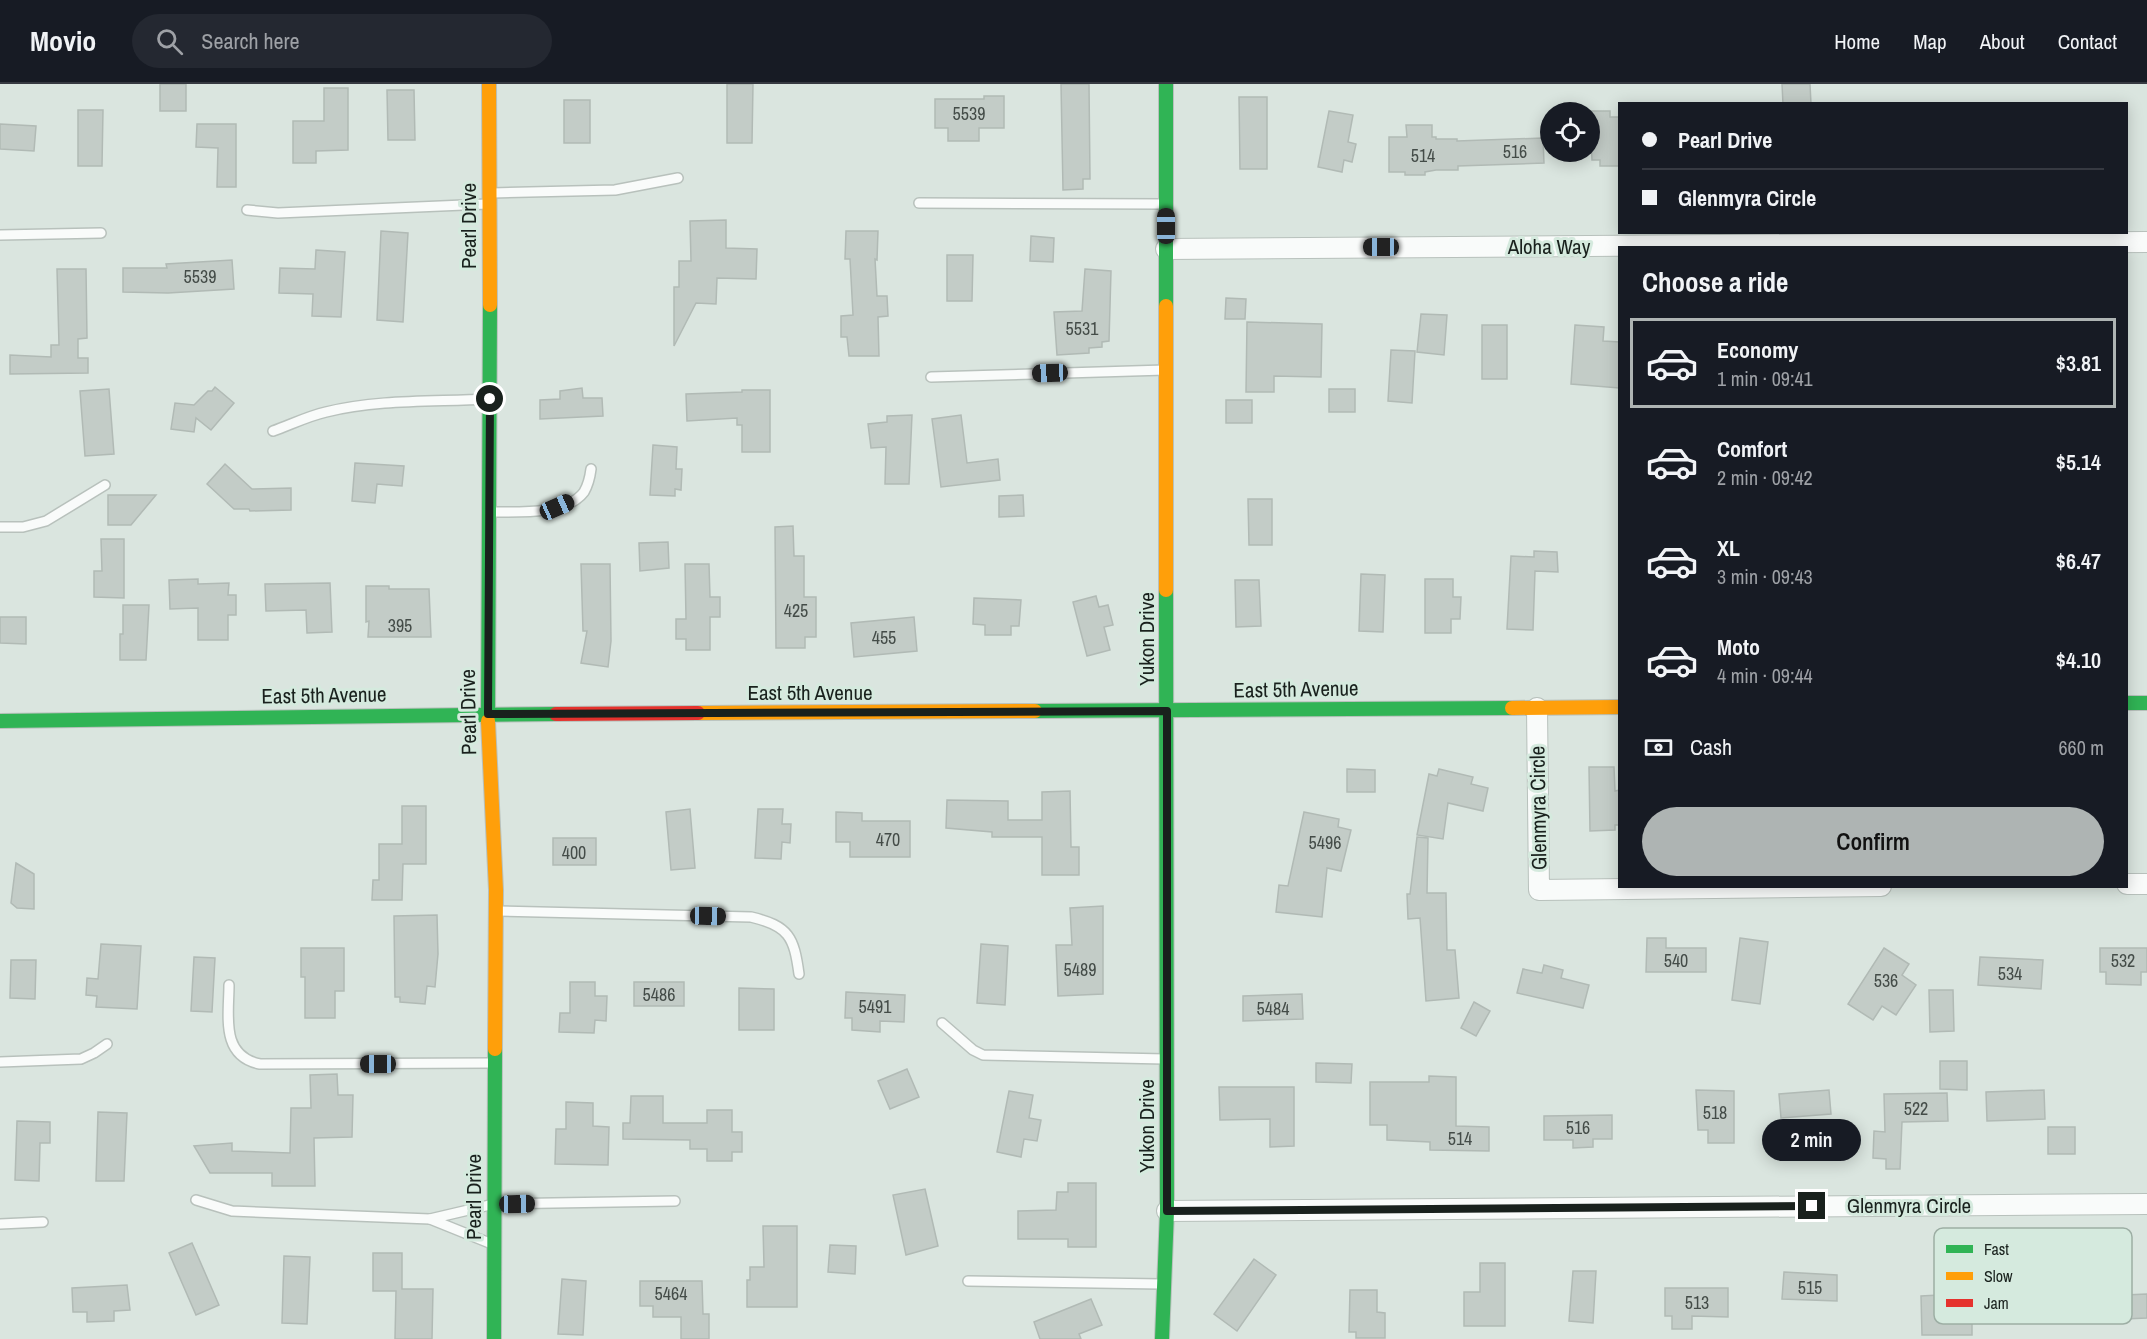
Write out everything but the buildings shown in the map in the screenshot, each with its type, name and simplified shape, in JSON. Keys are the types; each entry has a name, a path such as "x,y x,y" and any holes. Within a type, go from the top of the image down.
{"street":[{"name":"Pearl Drive","path":"489,84 488,714 495,911 494,1339"},
{"name":"Yukon Drive","path":"1162,1339 1167,1211 1166,84"},
{"name":"Aloha Way","path":"1166,249 2147,242"},
{"path":"2128,703 2147,703"},
{"name":"East 5th Avenue","path":"0,721 488,714 1618,707"},
{"name":"Glenmyra Circle","path":"1538,708 1539,890 1710,888"},
{"path":"2128,884 2147,884"},
{"name":"Glenmyra Circle","path":"1167,1211 2147,1204"}],"lane":[{"path":"247,210 278,213 615,190 678,178"},
{"path":"919,203 1166,204"},
{"path":"0,235 101,233"},
{"path":"931,377 1168,370"},
{"path":"273,431 323,412 344,408 392,401 490,399"},
{"path":"490,512 522,512 557,507 583,493 591,469"},
{"path":"0,527 23,527 46,521 105,485"},
{"path":"495,911 751,917 770,921 788,934 796,951 799,974"},
{"path":"229,985 229,1036 237,1051 251,1062 260,1064 495,1063"},
{"path":"942,1023 972,1050 983,1055 1167,1059"},
{"path":"0,1062 81,1059 107,1044"},
{"path":"196,1200 232,1211 430,1219 494,1204 675,1201"},
{"path":"430,1219 494,1245"},
{"path":"0,1224 43,1222"},
{"path":"968,1281 1164,1284"}],"traffic: fast":[{"path":"1166,84 1166,306"},
{"path":"488,721 490,305"},
{"path":"1162,1339 1167,1211 1166,590"},
{"path":"2128,703 2147,703"},
{"path":"1035,711 1512,708"},
{"path":"0,721 556,714"},
{"path":"494,1339 495,1049"}],"traffic: slow":[{"path":"489,84 490,305"},
{"path":"1166,306 1166,590"},
{"path":"1512,708 1618,707"},
{"path":"698,713 1035,711"},
{"path":"488,721 496,890 495,1049"}],"traffic: jam":[{"path":"556,714 698,713"}],"route":[{"path":"490,399 488,714 1167,711 1167,1211 1812,1206"}]}
